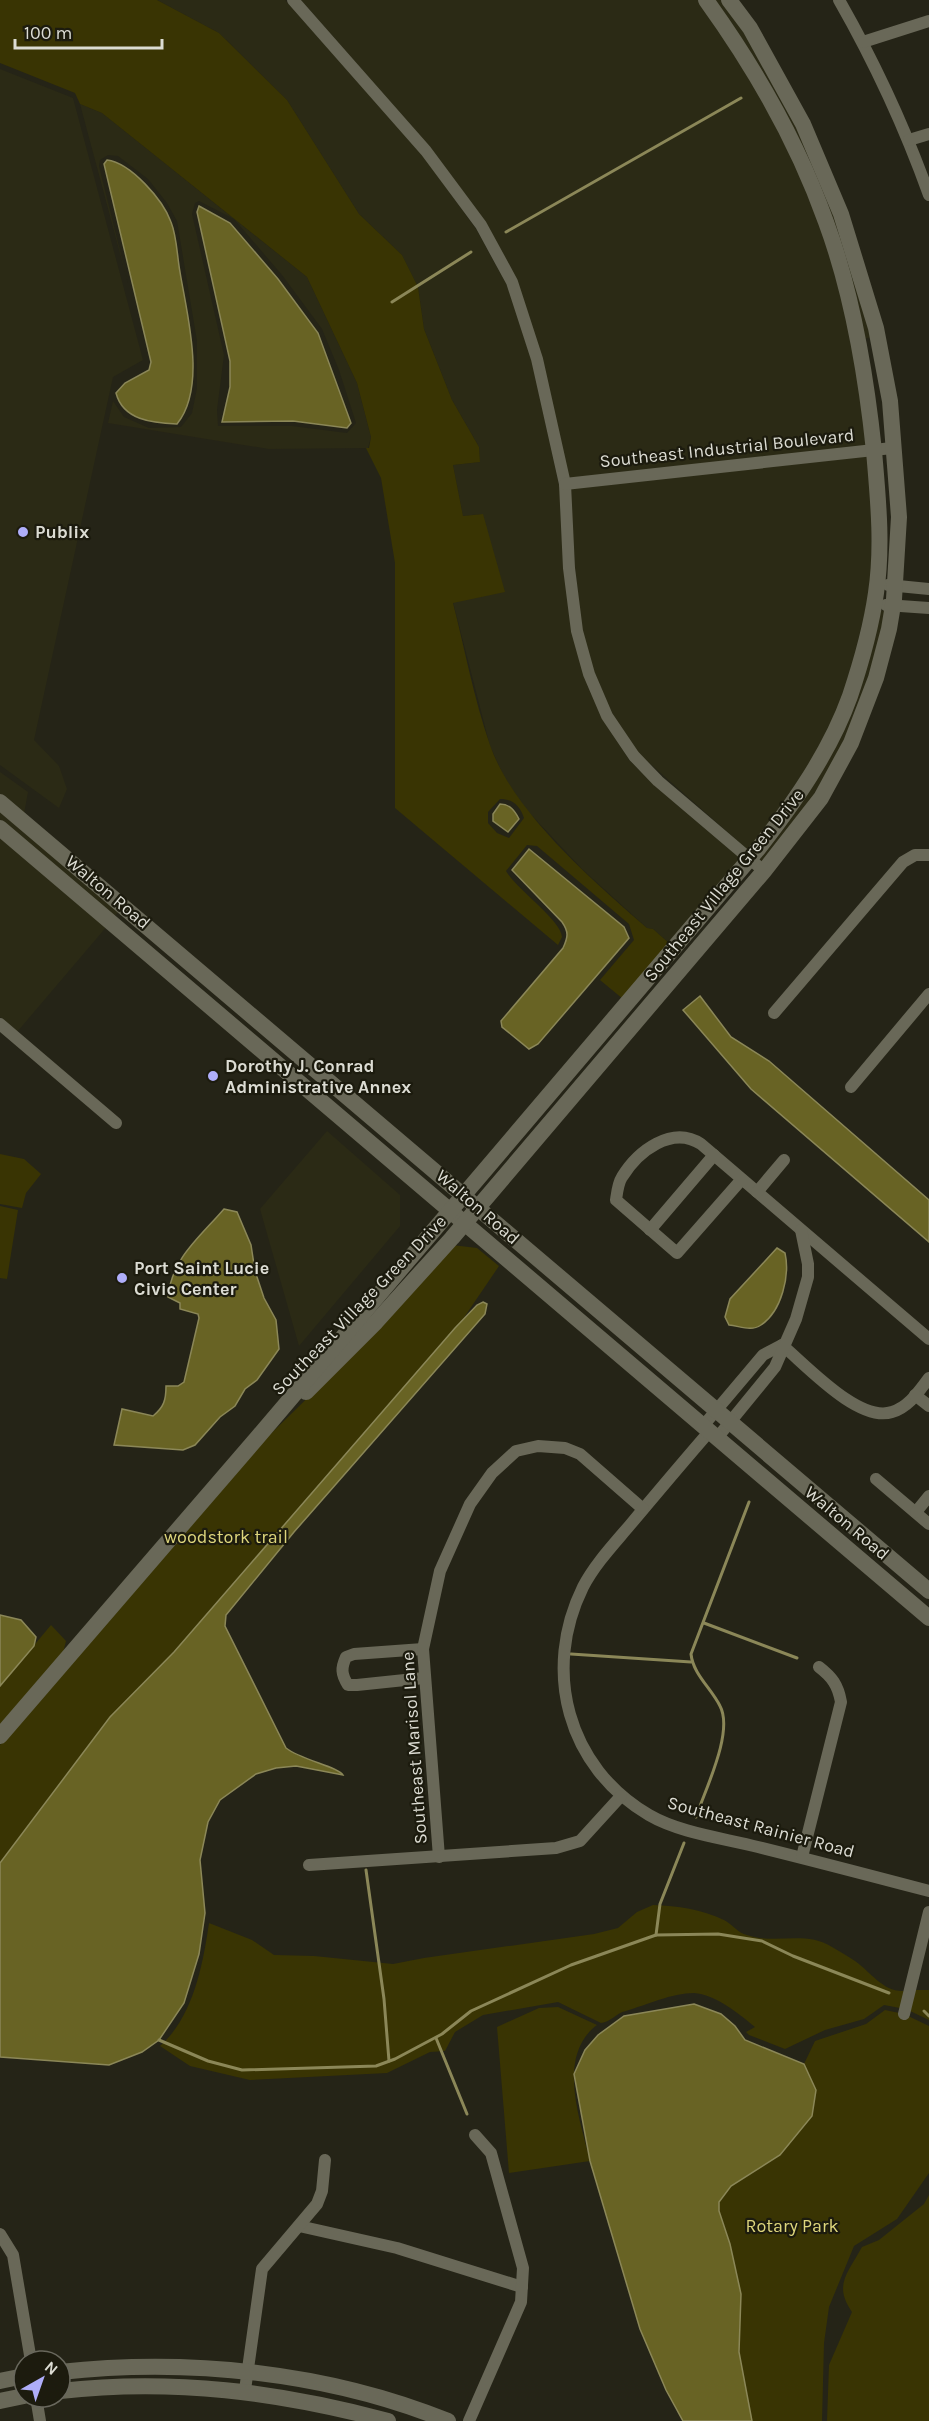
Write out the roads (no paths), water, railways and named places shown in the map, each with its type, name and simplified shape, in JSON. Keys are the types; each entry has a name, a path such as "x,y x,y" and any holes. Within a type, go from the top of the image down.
{"street":[{"path":"293,0 426,151 491,243 512,282 537,359 565,484 569,568 577,631 589,674 608,716 634,756 658,781 764,871"},
{"name":"Southeast Village Green Drive","path":"0,1736 750,859 791,806 824,751 849,698 873,606 880,543 874,450 859,345 826,222 787,131 732,36 706,0"},
{"name":"Southeast Village Green Drive","path":"257,1438 332,1368 465,1222 764,871 821,798 851,743 876,678 893,604 899,518 890,401 879,341 841,214 803,124 750,28 729,0"},
{"path":"838,0 863,42 909,140 929,195"},
{"path":"863,42 929,21"},
{"path":"909,140 929,134"},
{"path":"859,345 879,341"},
{"name":"Southeast Industrial Boulevard","path":"565,484 892,448"},
{"path":"877,583 929,589"},
{"path":"873,606 893,604 929,608"},
{"name":"Walton Road","path":"0,802 929,1591"},
{"name":"Walton Road","path":"0,828 929,1618"},
{"path":"774,1013 903,862 915,855 929,855"},
{"path":"133,939 156,947 205,985 224,990"},
{"path":"851,1087 929,994"},
{"path":"207,1002 227,1007 261,1033 299,1056"},
{"path":"0,1024 116,1123"},
{"path":"742,1179 677,1253 615,1200 621,1178 640,1155 668,1137 693,1138 758,1192 929,1339"},
{"path":"650,1230 714,1155"},
{"path":"758,1192 784,1160"},
{"path":"709,1432 730,1422 775,1367 782,1345 796,1319 808,1277 808,1264 801,1230"},
{"path":"709,1432 716,1410 763,1355 782,1345"},
{"path":"782,1345 863,1411 876,1414 893,1412 909,1402 929,1378"},
{"path":"915,1395 929,1406"},
{"name":"Southeast Rainier Road","path":"709,1432 584,1584 571,1615 562,1649 564,1693 576,1735 596,1766 621,1796 650,1816 693,1831 929,1891"},
{"name":"Southeast Marisol Lane","path":"439,1857 423,1649 440,1571 454,1534 470,1504 492,1473 516,1451 538,1446 565,1448 580,1454 644,1509"},
{"path":"876,1479 929,1524"},
{"path":"916,1512 929,1496"},
{"path":"423,1649 354,1654 346,1657 342,1667 342,1676 348,1685 424,1678"},
{"path":"802,1857 841,1702 838,1688 831,1677 819,1667"},
{"path":"309,1865 439,1857 570,1844 580,1841 621,1796"},
{"path":"904,2014 929,1912"},
{"path":"469,2421 521,2302 523,2268 491,2153 475,2135"},
{"path":"245,2390 262,2269 317,2204 322,2191 325,2160"},
{"path":"299,2226 397,2248 522,2287"},
{"path":"0,2234 13,2254 29,2349"},
{"path":"72,2371 188,2366 249,2372 332,2386 404,2405 448,2421"},
{"path":"72,2390 182,2385 245,2390 325,2404 388,2421"}],"waterway":[{"path":"506,232 741,98"},
{"path":"392,302 471,252"},
{"path":"696,1817 717,1761 723,1731 723,1717 720,1706 695,1668 691,1654 749,1502"},
{"path":"704,1623 797,1658"},
{"path":"571,1654 691,1662"},
{"path":"656,1935 660,1904 684,1843"},
{"path":"366,1870 384,1999 389,2061"},
{"path":"159,2040 208,2061 242,2070 376,2066 395,2059 442,2034 471,2011 571,1965 656,1935 718,1934 762,1941 793,1956 889,1993"},
{"path":"924,2011 929,2016"},
{"path":"436,2038 467,2114"}],"place":[{"name":"Publix","path":"23,532"},
{"name":"Dorothy J. Conrad Administrative Annex","path":"213,1076"},
{"name":"Port Saint Lucie Civic Center","path":"122,1278"}],"park label":[{"name":"woodstork trail","path":"226,1537"},
{"name":"Rotary Park","path":"792,2226"}]}
